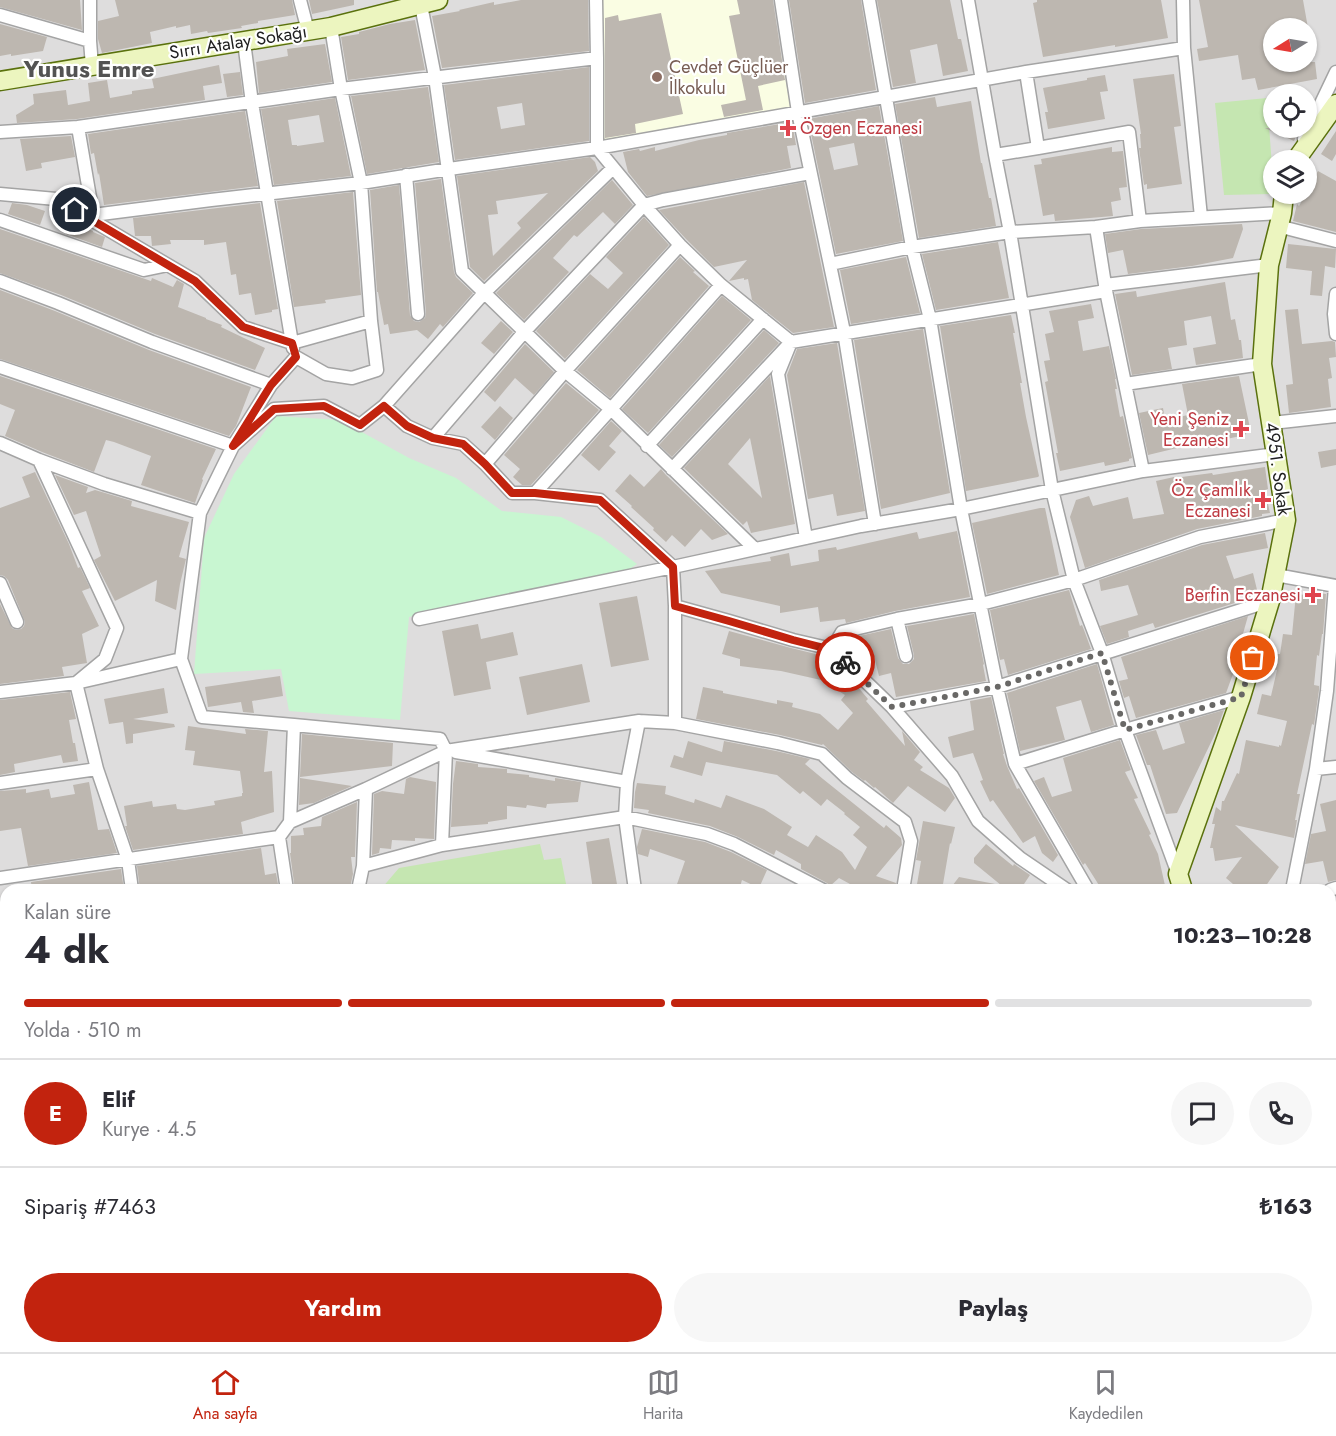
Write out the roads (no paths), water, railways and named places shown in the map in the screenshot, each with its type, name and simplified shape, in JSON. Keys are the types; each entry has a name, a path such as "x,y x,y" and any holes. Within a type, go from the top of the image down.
{"main road":[{"name":"Sırrı Atalay Sokağı","path":"0,81 331,27 426,1"},
{"path":"1302,150 1336,104"},
{"name":"4951. Sokak","path":"1181,881 1270,601 1287,520 1262,364 1269,265 1282,204"}],"street":[{"path":"90,0 92,66"},
{"path":"300,0 308,31"},
{"path":"596,0 597,148 680,245 721,285 791,342"},
{"path":"781,0 798,112 844,332 875,524"},
{"path":"869,0 912,247 930,319 961,509 1015,764 1085,884"},
{"path":"968,0 1010,232 1052,490 1074,580 1102,653 1125,730 1181,881"},
{"path":"1183,0 1184,48 1202,217"},
{"path":"426,1 462,271 755,549"},
{"path":"0,15 90,41"},
{"path":"244,42 252,103 296,357 326,374 352,378 377,369 371,321 361,183 341,89 331,27"},
{"path":"78,127 93,215 361,183 597,148 1026,72 1184,48"},
{"path":"0,132 78,127 341,89 597,58"},
{"path":"1026,72 1038,148"},
{"path":"1299,150 1336,72"},
{"path":"995,154 1129,132 1140,221"},
{"path":"233,446 274,409 324,406 360,425 384,406 484,293 613,168"},
{"path":"433,438 525,331 644,205 810,173"},
{"path":"406,176 418,314"},
{"path":"0,194 57,199 195,281 243,327 292,343 371,321"},
{"path":"830,264 912,247 1010,232 1202,217 1280,220 1336,241"},
{"path":"0,220 144,270 168,266"},
{"path":"1096,226 1106,288 1143,471"},
{"path":"485,464 565,370 680,245"},
{"path":"672,469 791,342 1021,305 1106,288 1269,265"},
{"path":"0,282 152,342 271,385"},
{"path":"535,493 721,285"},
{"path":"1336,294 1334,314 1336,334"},
{"path":"647,446 763,319"},
{"path":"791,342 778,374 806,538"},
{"path":"296,357 271,385 233,446 200,513 181,659 202,717 440,739 446,751 442,846"},
{"path":"1125,384 1262,364"},
{"path":"0,367 233,446"},
{"path":"384,406 407,426 433,438 463,444 512,493 535,493 600,500 673,567 675,723"},
{"path":"1272,423 1336,416"},
{"path":"0,443 104,484 200,513"},
{"path":"419,619 861,526 961,509 1143,471 1276,454"},
{"path":"39,460 117,628 105,659 76,683"},
{"path":"832,650 842,632 897,619 981,604 1074,580 1200,537 1287,520"},
{"path":"1276,575 1336,586 1332,690 1293,884"},
{"path":"0,583 16,622"},
{"path":"892,707 997,687 1270,601"},
{"path":"675,606 832,650 892,707 952,776 978,821 1020,858 1058,884"},
{"path":"897,619 906,656"},
{"path":"0,692 76,683 181,659"},
{"path":"76,683 97,769 129,860 131,884"},
{"path":"1015,764 1241,697"},
{"path":"634,884 625,817 627,782 639,721"},
{"path":"286,884 279,837 290,822 446,751 639,721 675,723 822,754 847,778 905,822 911,842 904,884"},
{"path":"290,822 294,725"},
{"path":"446,751 627,782"},
{"path":"1316,769 1336,767"},
{"path":"0,783 97,769"},
{"path":"359,884 363,866 366,789"},
{"path":"363,866 442,846 625,817 706,834 734,844 811,884"},
{"path":"0,878 279,837"}],"place":[{"name":"Cevdet Güçlüer İlkokulu","path":"657,77"},
{"name":"Özgen Eczanesi","path":"788,128"},
{"name":"Yeni Şeniz Eczanesi","path":"1241,429"},
{"name":"Öz Çamlık Eczanesi","path":"1263,500"},
{"name":"Berfin Eczanesi","path":"1313,595"}],"district":[{"name":"Yunus Emre","path":"89,69"}]}
